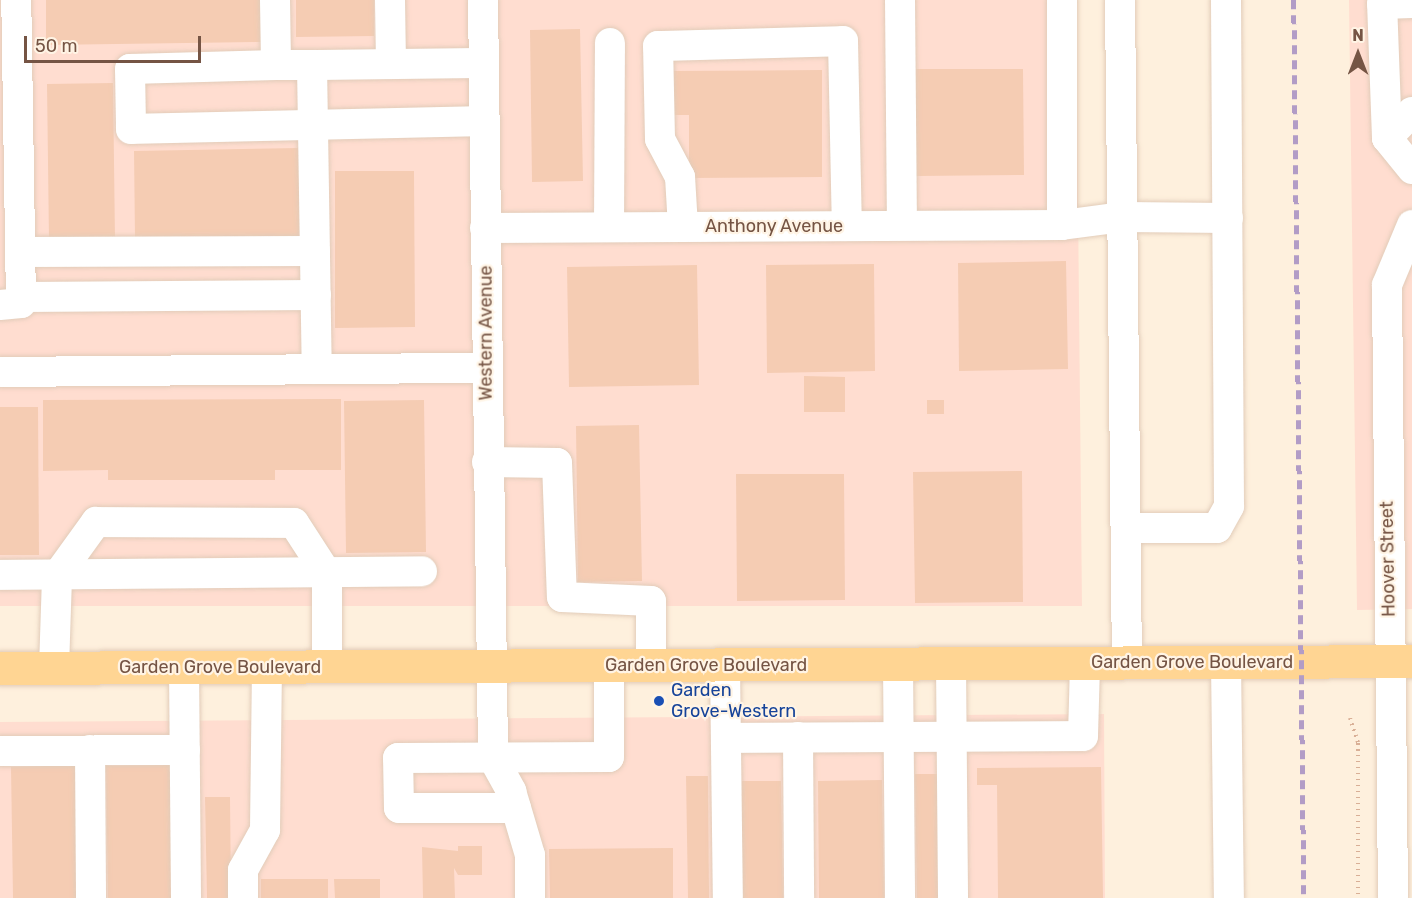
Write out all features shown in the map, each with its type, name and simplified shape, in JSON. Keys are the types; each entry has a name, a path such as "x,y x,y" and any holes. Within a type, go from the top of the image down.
{"main road":[{"name":"Garden Grove Boulevard","path":"0,668 1400,661"}],"street":[{"path":"16,0 20,252 10,301 316,296"},
{"path":"275,0 276,65"},
{"path":"390,0 391,64"},
{"name":"Western Avenue","path":"483,0 489,666 493,758"},
{"path":"900,0 902,225"},
{"path":"1062,0 1062,225"},
{"path":"1120,0 1127,663"},
{"path":"1127,528 1217,528 1226,520 1228,218 1226,0"},
{"path":"1412,3 1382,4 1387,138 1412,169"},
{"path":"683,227 680,177 660,139 658,46 843,41 847,226"},
{"path":"609,227 610,44"},
{"path":"483,63 130,69 131,129 313,122 483,121"},
{"path":"312,65 317,369"},
{"path":"1387,138 1412,112"},
{"name":"Anthony Avenue","path":"485,228 1062,225 1123,217 1228,218"},
{"name":"Hoover Street","path":"1393,898 1400,661 1399,405 1387,285 1412,225"},
{"path":"20,252 315,251"},
{"path":"0,372 486,368"},
{"path":"487,462 557,463 562,597 651,601 651,665"},
{"path":"54,668 57,576 96,522 294,523 327,574 327,667"},
{"path":"0,575 327,574 422,571"},
{"path":"1226,662 1229,898"},
{"path":"726,738 1083,736 1085,663"},
{"path":"898,664 900,898"},
{"path":"951,664 953,898"},
{"path":"725,665 728,898"},
{"path":"243,898 243,870 265,830 267,666"},
{"path":"516,808 399,808 398,758 609,757 609,666"},
{"path":"184,667 186,898"},
{"path":"798,737 799,898"},
{"path":"90,750 91,898"},
{"path":"0,751 185,750"},
{"path":"493,758 516,808 530,855 530,898"}],"path":[{"path":"1350,718 1358,743 1358,898"}],"shaded area":[{"path":"0,0 1076,0 1082,606 0,606"},
{"path":"1349,0 1412,0 1412,609 1357,610"},
{"path":"1104,714 1105,898 0,898 0,722"}],"building":[{"path":"46,0 262,0 263,42 46,45"},
{"path":"296,0 374,0 374,36 296,37"},
{"path":"580,29 583,181 532,182 530,30"},
{"path":"915,69 1023,69 1024,175 916,176"},
{"path":"822,70 822,177 689,178 689,115 669,115 669,71"},
{"path":"113,83 115,240 49,241 47,84"},
{"path":"299,148 300,236 135,239 134,151"},
{"path":"335,171 414,171 415,327 335,328"},
{"path":"1066,261 1068,369 959,371 958,263"},
{"path":"874,264 875,371 767,373 766,265"},
{"path":"697,265 699,385 569,387 567,267"},
{"path":"804,376 845,377 845,412 804,412"},
{"path":"341,399 341,470 275,470 275,480 108,480 108,470 43,471 43,400"},
{"path":"424,400 426,552 346,553 344,401"},
{"path":"927,400 944,400 944,414 927,414"},
{"path":"0,407 38,407 39,555 0,555"},
{"path":"639,425 642,581 578,582 576,426"},
{"path":"1022,471 1023,602 915,603 913,472"},
{"path":"736,474 844,474 845,600 737,601"},
{"path":"78,765 80,898 13,898 11,767"},
{"path":"173,765 175,898 108,898 106,766"},
{"path":"1101,767 1103,898 998,898 997,785 977,785 977,768"},
{"path":"915,774 940,774 941,898 917,898"},
{"path":"686,776 708,776 709,898 688,898"},
{"path":"882,780 884,898 819,898 818,781"},
{"path":"737,781 781,781 783,898 738,898"},
{"path":"205,797 230,797 231,898 207,898"},
{"path":"458,846 482,846 482,875 458,875 454,868 455,898 423,898 422,847 458,851"},
{"path":"673,848 673,898 550,898 549,849"},
{"path":"261,879 328,879 328,898 261,898"},
{"path":"334,879 380,879 380,898 335,898"}],"railway":[{"path":"1294,0 1304,898"}],"place":[{"name":"Garden Grove-Western","path":"659,701"}]}
